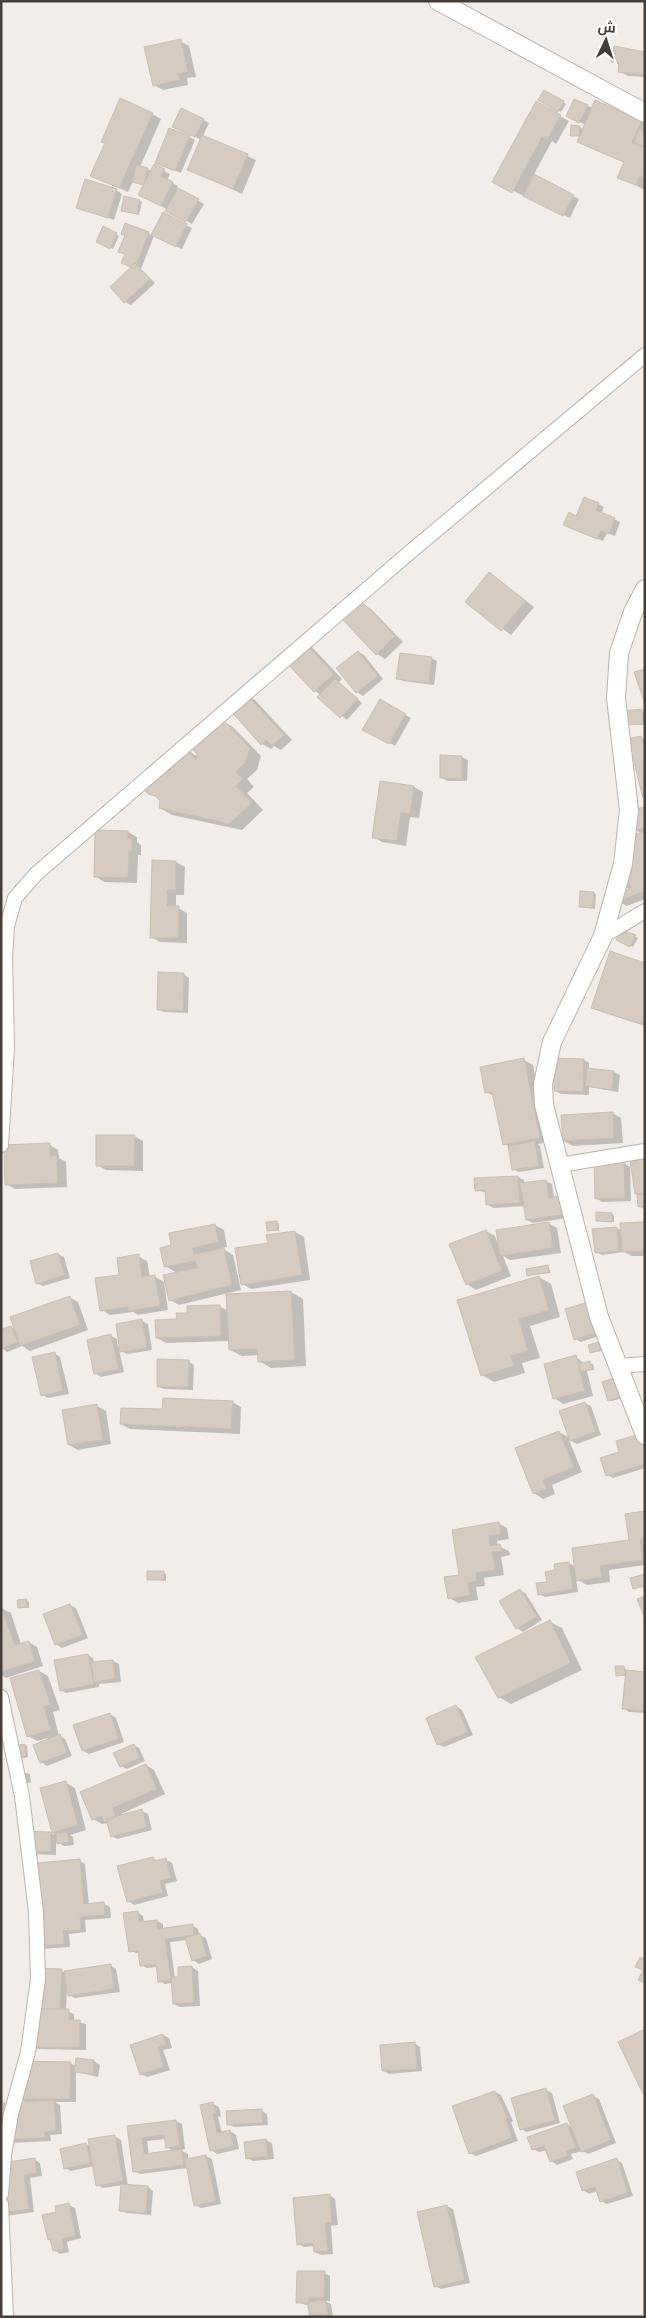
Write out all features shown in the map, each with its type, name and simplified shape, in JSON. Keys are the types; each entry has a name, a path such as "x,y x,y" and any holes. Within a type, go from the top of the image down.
{"street":[{"path":"438,1 645,113"},
{"path":"1,1145 7,1048 5,958 7,926 15,898 36,874 401,560 645,355"},
{"path":"645,589 633,612 619,653 616,698 629,810 623,864 603,936 552,1042 543,1084 544,1106 599,1317 645,1435"},
{"path":"603,936 645,911"},
{"path":"560,1164 645,1151"},
{"path":"618,1366 645,1364"},
{"path":"1,1697 23,1806 36,1912 38,1979 28,2052 11,2114 1,2194"},
{"path":"1,2204 6,2317"}],"building":[{"path":"181,39 188,72 178,74 180,80 153,86 144,47"},
{"path":"614,46 645,52 645,75 618,72 619,63 611,62"},
{"path":"544,90 564,101 558,112 538,100"},
{"path":"120,98 153,113 119,188 90,176 105,143 101,142"},
{"path":"574,99 588,105 579,123 566,116"},
{"path":"595,100 642,120 632,143 645,148 645,178 640,176 636,185 617,178 624,162 577,142"},
{"path":"536,101 561,115 547,140 542,137 512,193 492,182"},
{"path":"181,108 204,119 195,137 172,127"},
{"path":"571,125 580,126 579,136 570,136"},
{"path":"169,128 190,136 175,171 155,163"},
{"path":"639,129 645,132 645,147 634,143"},
{"path":"202,135 248,154 233,189 187,170"},
{"path":"154,164 165,169 161,176 173,182 161,206 138,195"},
{"path":"136,165 148,168 144,185 132,182"},
{"path":"534,174 574,195 563,216 523,196"},
{"path":"85,179 117,189 108,218 76,208"},
{"path":"178,188 199,199 186,222 165,211"},
{"path":"124,196 140,200 137,214 121,211"},
{"path":"163,212 187,224 176,247 151,235"},
{"path":"125,223 149,232 135,269 121,263 125,254 118,252 125,235 121,234"},
{"path":"103,226 117,233 110,249 96,242"},
{"path":"135,263 150,279 124,303 110,287"},
{"path":"584,497 599,503 596,510 615,518 609,534 601,531 597,539 563,525 569,512 576,516"},
{"path":"489,572 526,601 501,631 465,602"},
{"path":"362,602 395,636 376,655 343,620"},
{"path":"302,640 334,674 314,692 282,658"},
{"path":"358,651 378,676 356,693 336,668"},
{"path":"400,653 432,657 429,683 396,679"},
{"path":"645,669 645,704 634,672"},
{"path":"335,679 358,699 340,718 317,697"},
{"path":"246,694 284,735 272,746 266,740 261,745 229,709"},
{"path":"380,699 406,714 389,744 362,730"},
{"path":"642,709 643,724 625,725 624,711"},
{"path":"221,718 250,748 245,763 236,772 243,779 236,786 252,803 229,824 159,808 160,801 155,796 148,794 138,783 180,743 196,760 197,754 191,747"},
{"path":"641,736 645,746 643,798 628,739"},
{"path":"440,755 462,756 462,779 440,778"},
{"path":"380,781 414,786 410,814 401,813 397,841 372,838"},
{"path":"645,807 645,828 633,830 629,810"},
{"path":"95,830 128,831 128,838 132,838 132,851 129,851 128,878 94,877"},
{"path":"645,831 645,891 617,902 614,894 631,888 629,883 622,886 619,880 632,875 619,841"},
{"path":"152,860 176,861 176,890 167,890 167,906 179,906 178,938 150,938"},
{"path":"580,891 594,892 593,908 579,907"},
{"path":"621,929 636,935 630,947 616,940"},
{"path":"610,951 645,963 645,1016 642,1024 591,1008"},
{"path":"158,972 184,973 183,1011 157,1010"},
{"path":"524,1058 540,1138 503,1145 492,1092 485,1093 480,1067"},
{"path":"555,1058 584,1059 583,1092 554,1091"},
{"path":"587,1068 614,1071 612,1090 585,1086"},
{"path":"613,1112 614,1138 563,1141 561,1115"},
{"path":"96,1135 135,1135 134,1166 96,1166"},
{"path":"535,1141 539,1166 512,1170 508,1146"},
{"path":"50,1143 50,1156 57,1155 58,1183 5,1185 4,1145"},
{"path":"645,1145 645,1193 635,1194 628,1147"},
{"path":"624,1162 625,1198 595,1199 594,1163"},
{"path":"518,1176 520,1203 486,1205 485,1190 475,1191 474,1178"},
{"path":"546,1180 549,1198 559,1196 562,1215 526,1220 520,1183"},
{"path":"645,1194 645,1206 638,1207 637,1195"},
{"path":"596,1212 612,1213 612,1222 596,1221"},
{"path":"277,1221 277,1230 267,1231 266,1222"},
{"path":"549,1222 553,1248 500,1256 496,1230"},
{"path":"645,1222 645,1251 622,1252 620,1223"},
{"path":"215,1224 219,1242 193,1248 194,1254 224,1248 232,1285 169,1301 163,1275 197,1268 195,1261 164,1267 160,1248 171,1245 169,1233"},
{"path":"617,1227 619,1251 595,1253 592,1229"},
{"path":"486,1230 502,1271 466,1285 449,1244"},
{"path":"295,1231 302,1275 241,1285 235,1248 268,1243 266,1235"},
{"path":"58,1253 65,1275 36,1284 30,1261"},
{"path":"139,1254 142,1277 155,1275 160,1306 128,1311 128,1307 100,1311 95,1278 119,1275 117,1258"},
{"path":"548,1265 549,1272 527,1276 526,1269"},
{"path":"539,1276 549,1310 519,1319 528,1351 511,1356 514,1366 481,1376 457,1300"},
{"path":"291,1291 295,1360 258,1362 257,1349 229,1350 226,1294"},
{"path":"70,1296 80,1325 20,1346 10,1317"},
{"path":"588,1302 597,1332 574,1340 565,1309"},
{"path":"220,1305 221,1336 156,1338 155,1320 177,1319 176,1313 187,1313 187,1306"},
{"path":"142,1319 147,1348 120,1352 116,1324"},
{"path":"11,1326 18,1342 1,1349 1,1329"},
{"path":"111,1334 119,1369 94,1374 87,1340"},
{"path":"599,1342 601,1350 590,1353 588,1345"},
{"path":"55,1352 63,1391 41,1396 32,1357"},
{"path":"576,1355 585,1391 553,1399 544,1364"},
{"path":"157,1359 189,1360 188,1387 157,1387"},
{"path":"590,1361 592,1369 580,1372 578,1364"},
{"path":"614,1378 620,1397 608,1401 602,1382"},
{"path":"163,1398 233,1401 231,1429 120,1424 121,1408 162,1409"},
{"path":"585,1402 596,1432 570,1441 559,1411"},
{"path":"97,1404 103,1440 68,1445 62,1410"},
{"path":"559,1431 574,1467 543,1480 547,1489 533,1494 515,1448"},
{"path":"640,1434 645,1451 645,1464 606,1476 600,1458 619,1452 616,1441"},
{"path":"645,1511 645,1538 640,1539 643,1560 600,1566 602,1577 576,1581 572,1548 629,1540 625,1514"},
{"path":"499,1522 501,1534 489,1536 490,1546 500,1544 502,1551 492,1552 495,1570 476,1573 477,1581 468,1583 470,1595 448,1599 444,1577 459,1575 452,1530"},
{"path":"569,1562 573,1589 538,1595 536,1583 547,1582 545,1572 555,1570 554,1564"},
{"path":"147,1571 164,1571 164,1580 147,1580"},
{"path":"645,1574 645,1586 633,1589 630,1578"},
{"path":"520,1589 537,1617 516,1629 499,1601"},
{"path":"645,1596 645,1619 637,1599"},
{"path":"27,1599 27,1607 18,1608 17,1600"},
{"path":"70,1604 83,1635 55,1645 43,1614"},
{"path":"1,1607 15,1645 29,1641 35,1661 1,1672"},
{"path":"550,1620 571,1663 498,1698 475,1657"},
{"path":"88,1654 94,1684 60,1691 54,1660"},
{"path":"113,1660 115,1679 94,1682 91,1662"},
{"path":"615,1666 624,1666 625,1675 616,1676"},
{"path":"39,1670 51,1705 44,1707 51,1730 27,1737 10,1678"},
{"path":"626,1670 645,1672 645,1711 622,1709"},
{"path":"456,1705 468,1732 437,1745 426,1718"},
{"path":"110,1713 119,1739 82,1751 73,1725"},
{"path":"60,1734 67,1753 40,1763 33,1745"},
{"path":"25,1744 26,1756 15,1758 13,1746"},
{"path":"134,1744 140,1758 120,1767 113,1753"},
{"path":"146,1764 157,1789 113,1808 116,1817 104,1822 101,1816 92,1820 80,1792"},
{"path":"66,1781 78,1825 52,1833 40,1788"},
{"path":"142,1809 147,1827 111,1837 106,1819"},
{"path":"21,1831 51,1832 51,1852 21,1852"},
{"path":"67,1832 69,1842 57,1844 56,1834"},
{"path":"153,1857 155,1861 166,1858 171,1878 160,1881 163,1893 127,1902 117,1866"},
{"path":"80,1859 84,1904 104,1902 105,1915 80,1917 81,1930 63,1931 64,1944 33,1947 26,1864"},
{"path":"138,1911 139,1922 157,1920 158,1929 193,1924 194,1935 165,1939 171,1980 158,1982 156,1964 140,1966 138,1951 129,1952 123,1913"},
{"path":"200,1933 207,1956 192,1961 185,1938"},
{"path":"640,1957 645,1959 645,1983 638,1980 643,1970 635,1967"},
{"path":"111,1964 114,1989 68,1996 64,1971"},
{"path":"192,1966 194,2003 173,2004 171,1977 178,1977 178,1967"},
{"path":"31,1968 62,1969 60,2009 29,2008"},
{"path":"31,2009 69,2009 69,2020 80,2020 80,2047 31,2047"},
{"path":"645,2029 645,2094 643,2094 618,2042"},
{"path":"163,2034 166,2045 158,2047 164,2067 140,2075 130,2045"},
{"path":"415,2042 417,2069 382,2071 380,2045"},
{"path":"76,2058 94,2060 93,2074 74,2072"},
{"path":"19,2061 71,2062 70,2099 18,2099"},
{"path":"546,2088 555,2120 520,2130 511,2098"},
{"path":"495,2091 508,2118 506,2119 512,2138 469,2154 452,2106"},
{"path":"593,2094 611,2140 581,2152 563,2106"},
{"path":"54,2100 56,2131 45,2132 45,2138 5,2140 3,2103"},
{"path":"213,2102 216,2113 213,2114 217,2133 230,2130 234,2146 210,2151 200,2105"},
{"path":"262,2109 263,2123 227,2125 226,2111"},
{"path":"176,2120 180,2146 166,2148 164,2135 142,2138 144,2154 182,2149 184,2165 133,2172 127,2126"},
{"path":"567,2123 576,2148 566,2151 568,2156 550,2162 544,2146 532,2150 527,2137"},
{"path":"115,2135 123,2181 96,2186 88,2139"},
{"path":"266,2139 268,2156 246,2159 244,2142"},
{"path":"86,2143 91,2163 64,2169 60,2149"},
{"path":"206,2155 216,2201 194,2206 185,2159"},
{"path":"35,2158 37,2173 24,2175 29,2209 1,2213 1,2163"},
{"path":"617,2158 628,2193 600,2202 595,2187 582,2191 576,2172"},
{"path":"121,2184 148,2186 146,2213 119,2211"},
{"path":"330,2194 332,2222 325,2223 328,2251 314,2252 313,2243 297,2245 293,2198"},
{"path":"69,2203 76,2236 62,2239 64,2249 53,2251 50,2239 48,2240 42,2215 56,2212 55,2206"},
{"path":"447,2205 465,2280 434,2287 417,2212"},
{"path":"297,2271 325,2271 324,2298 309,2298 309,2303 296,2303"},
{"path":"325,2300 328,2314 310,2316 307,2302"}]}
